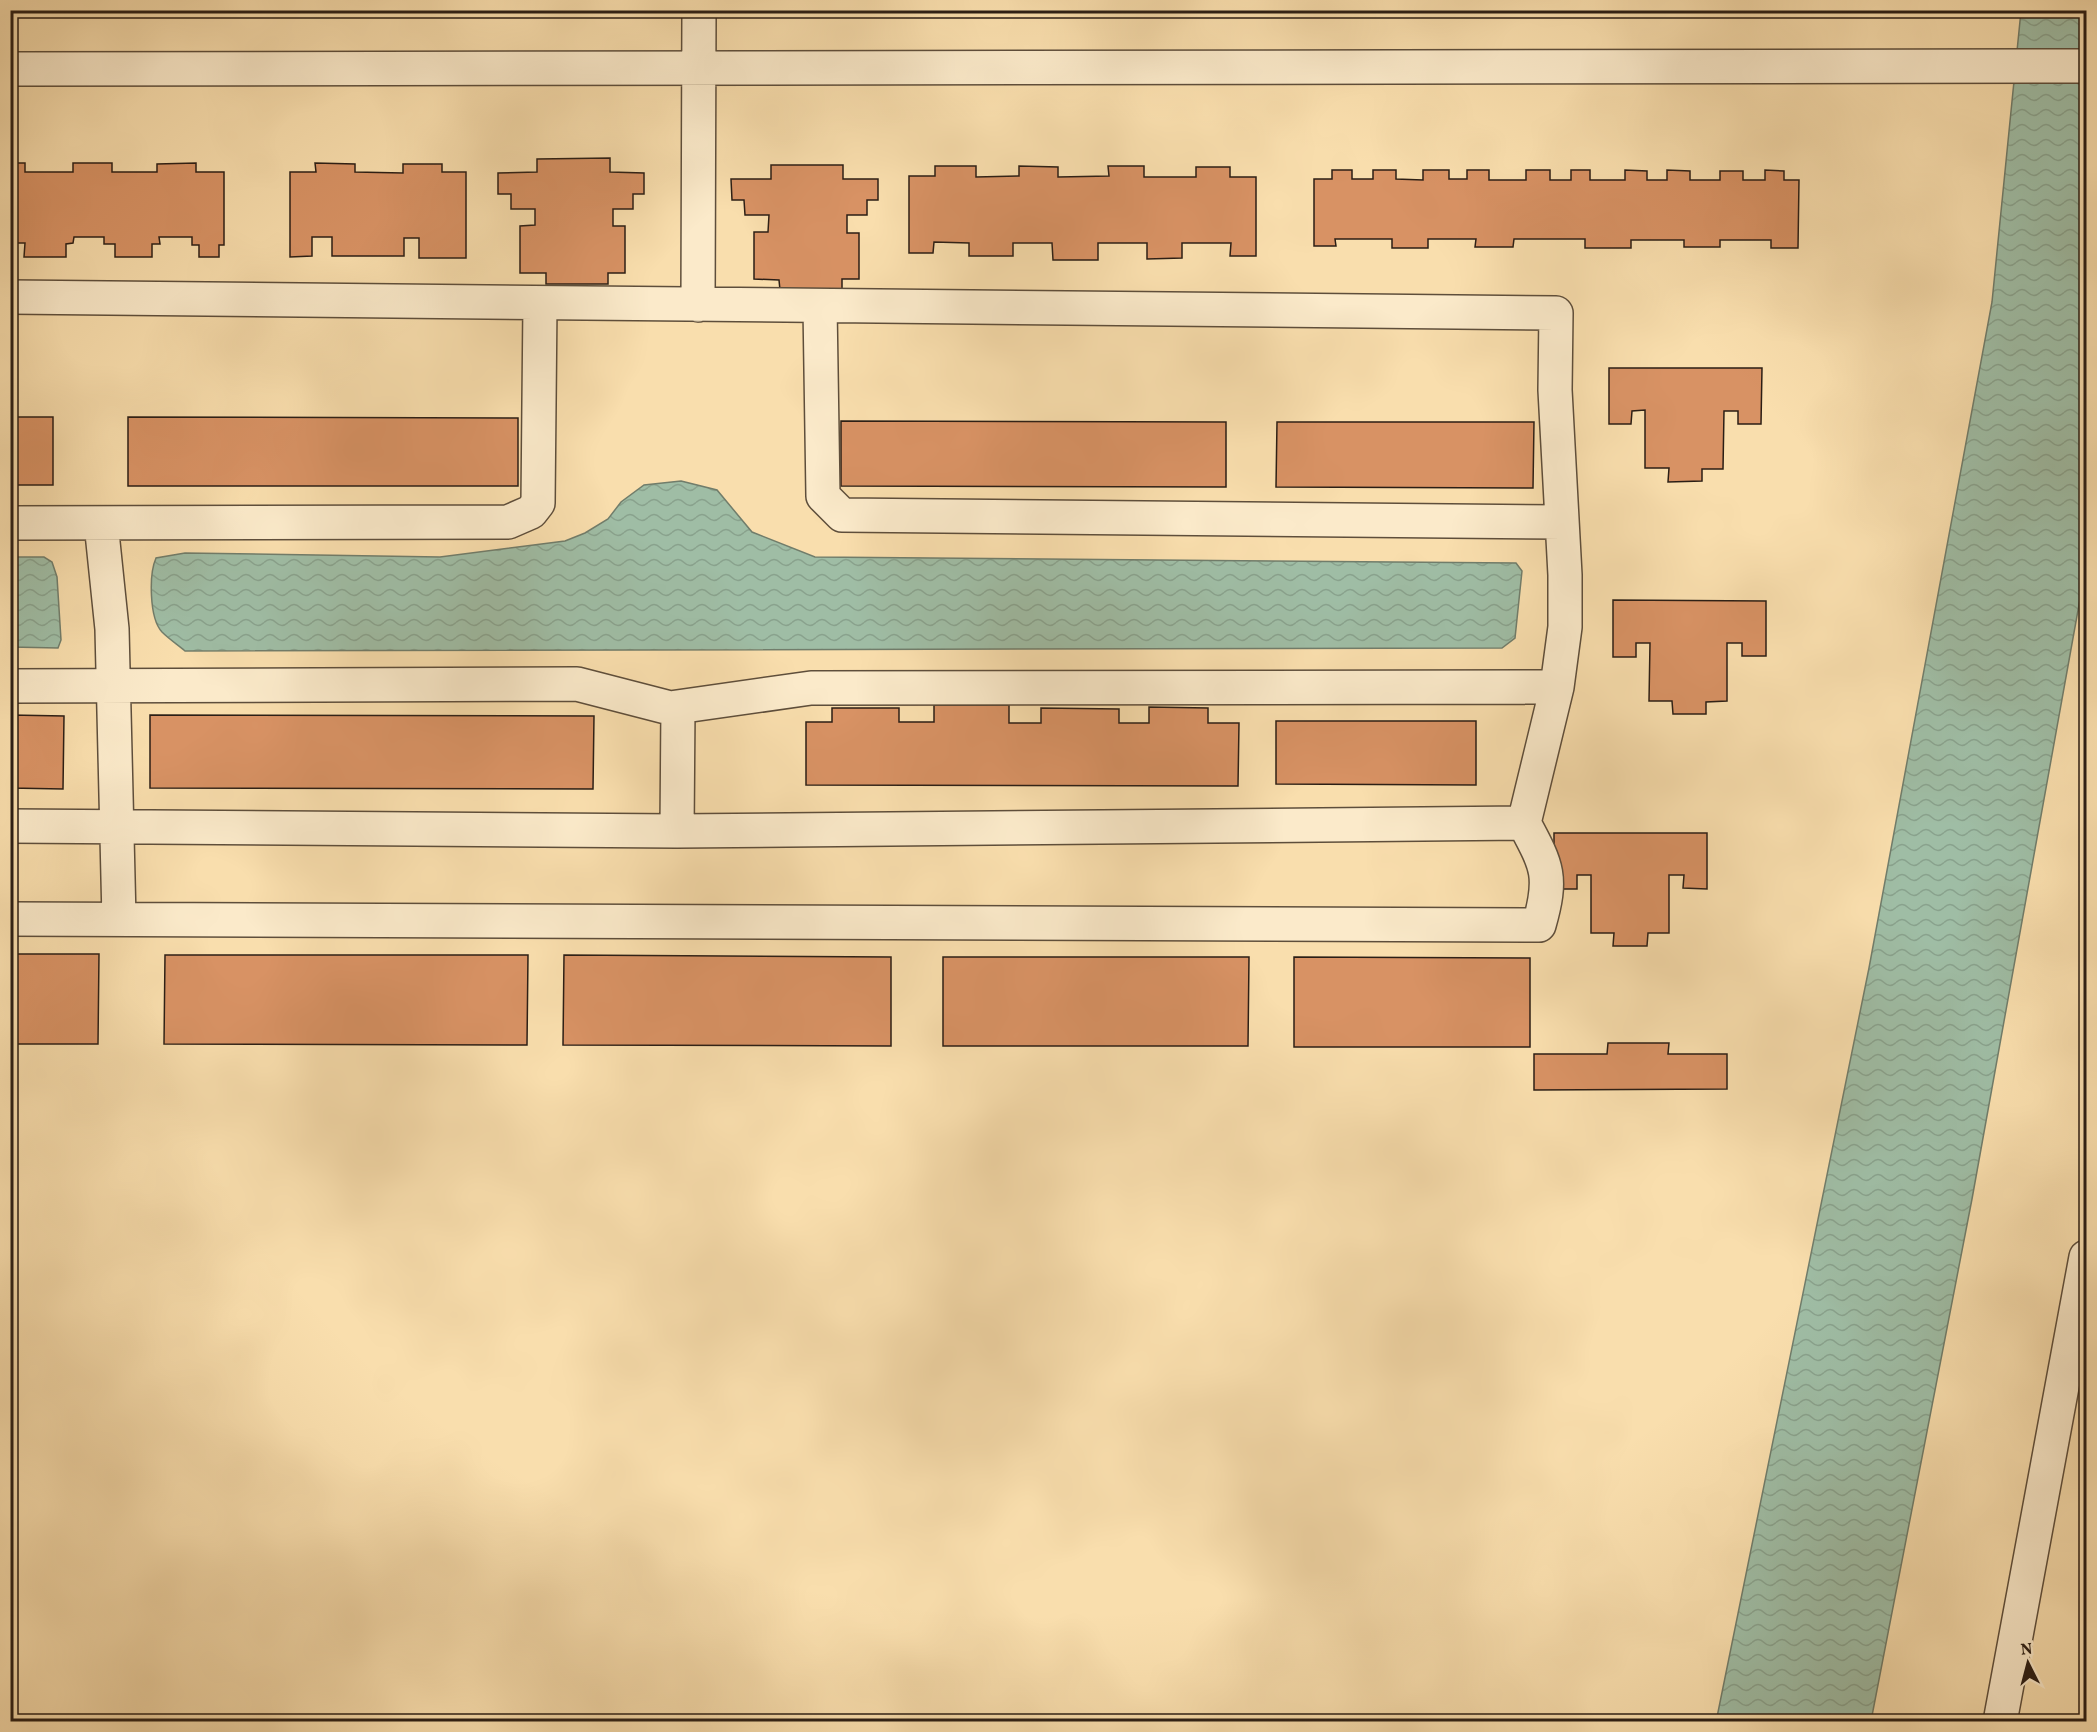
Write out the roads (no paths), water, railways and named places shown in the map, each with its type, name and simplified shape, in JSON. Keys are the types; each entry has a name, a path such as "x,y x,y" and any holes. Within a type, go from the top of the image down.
{"street":[{"path":"698,305 699,10"},
{"path":"10,69 2086,66"},
{"path":"10,297 1556,313 1556,390 1565,627 1557,687 1524,823 1546,864 1547,898 1539,925 10,919"},
{"path":"10,523 508,522 531,512 538,504 540,303"},
{"path":"820,306 823,496 842,515 1562,522"},
{"path":"101,523 112,629 119,919"},
{"path":"10,686 577,684 649,705 678,707 811,688 1557,687"},
{"path":"677,831 678,707"},
{"path":"10,826 677,831 1524,823"},
{"path":"2000,1722 2086,1257"}],"water":[{"path":"2021,11 2086,11 2086,566 1972,1199 1871,1721 1716,1722 1869,968 1992,302"},
{"path":"681,481 717,490 752,532 815,557 1516,563 1522,571 1515,638 1502,648 185,651 162,632 155,617 151,585 156,558 185,553 440,557 565,541 585,533 608,519 621,502 644,485"},
{"path":"11,557 44,557 52,562 57,577 61,640 58,648 11,647"}]}
